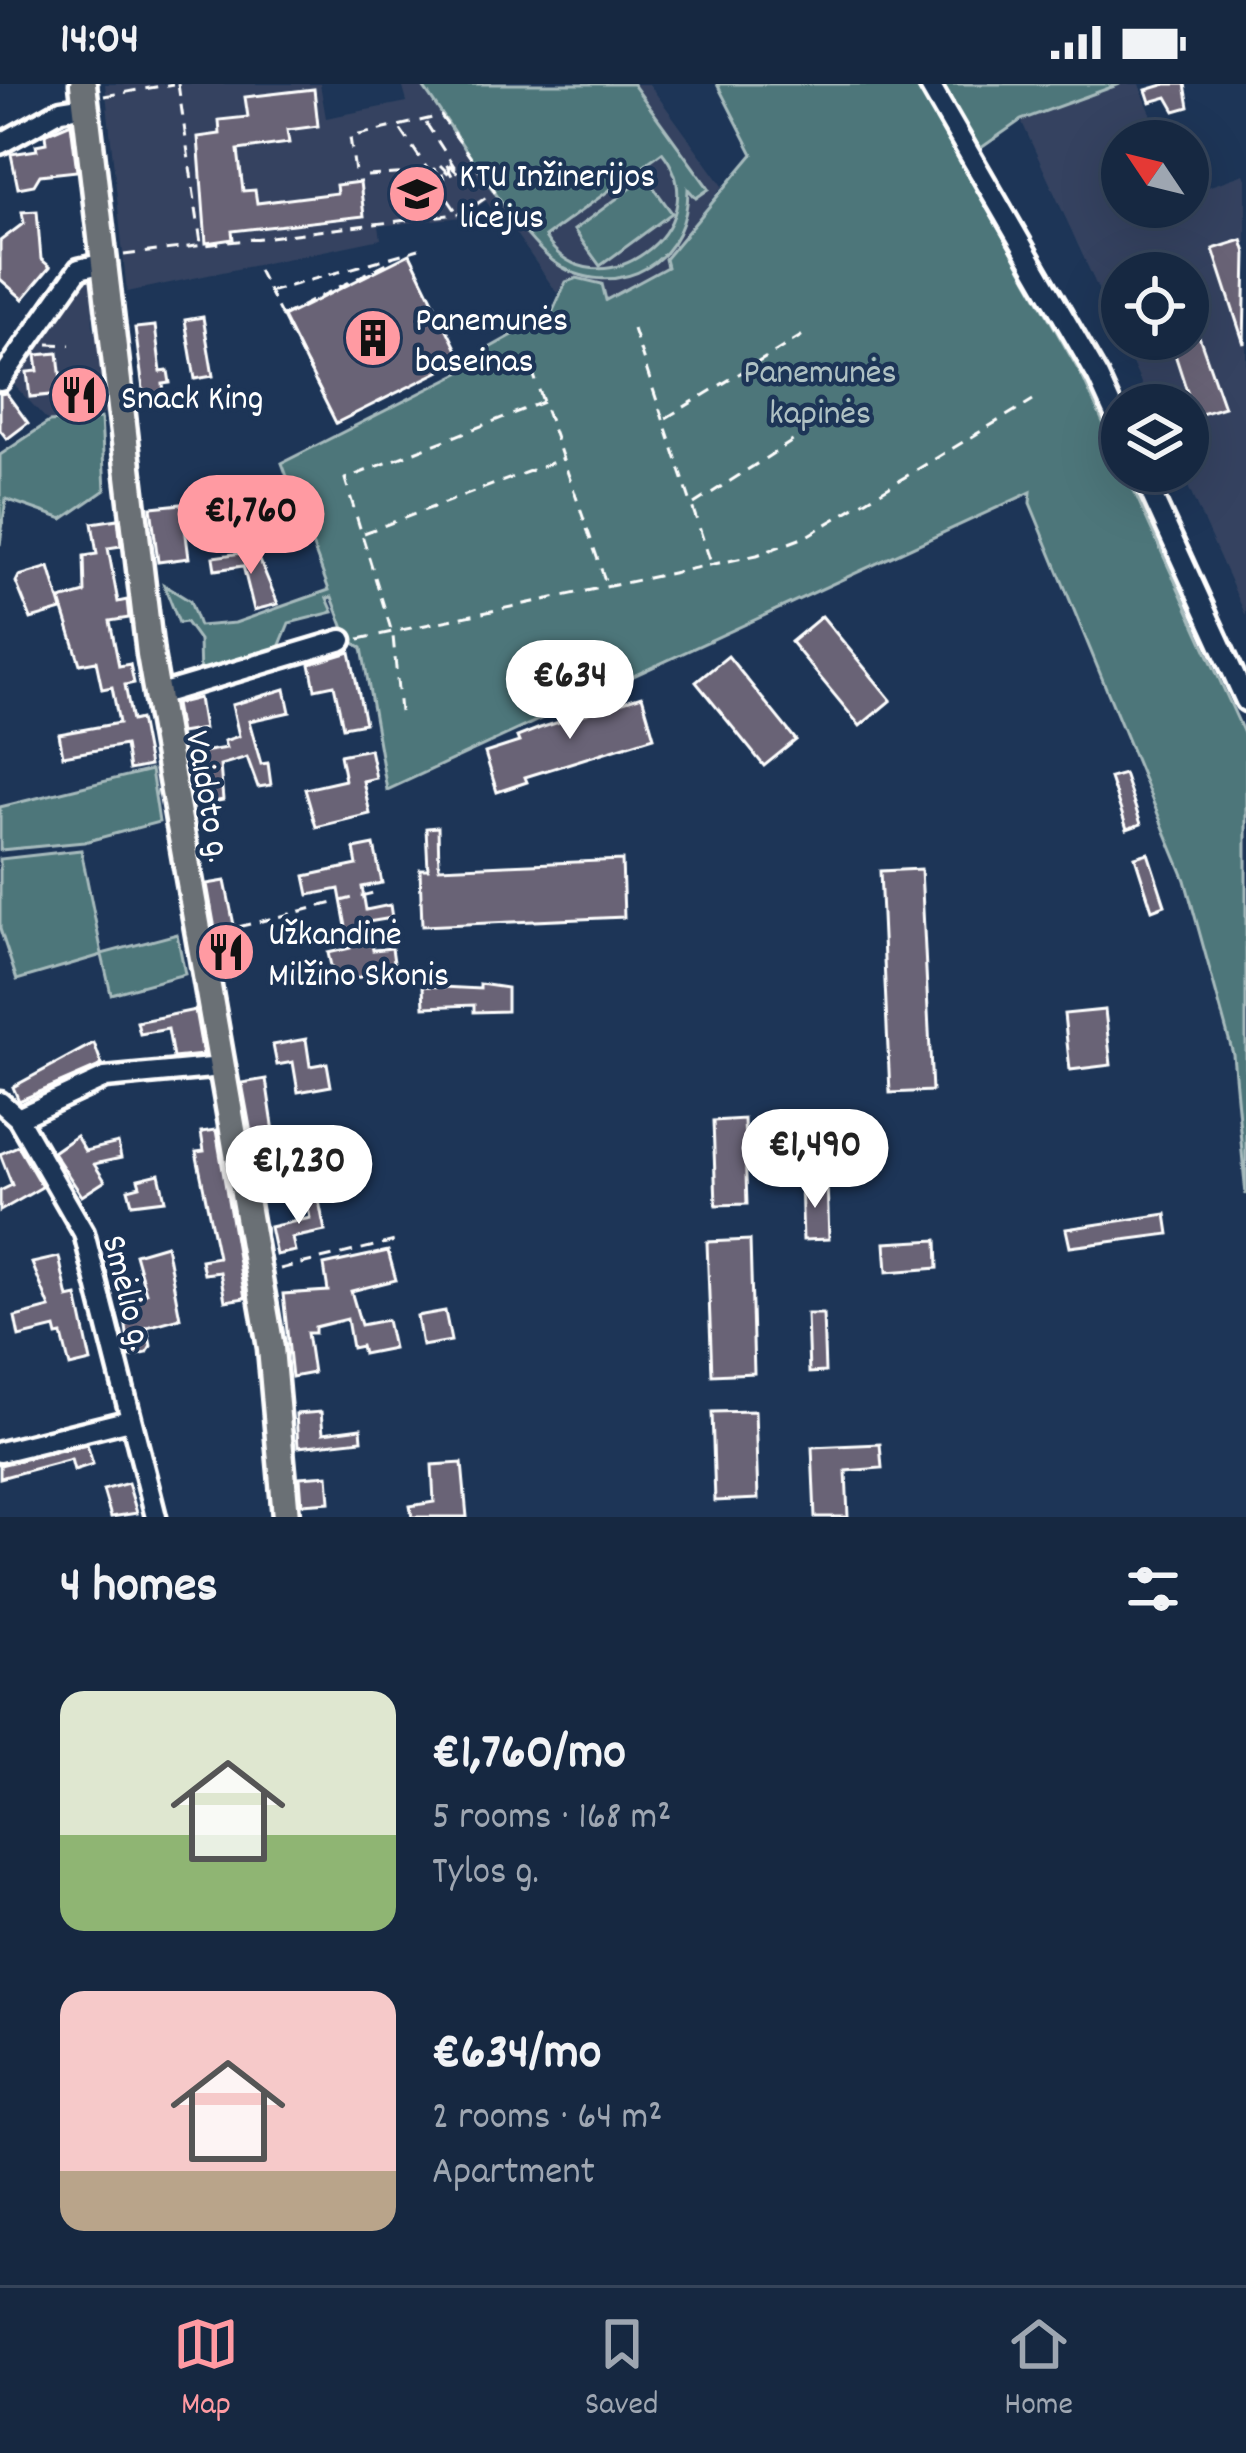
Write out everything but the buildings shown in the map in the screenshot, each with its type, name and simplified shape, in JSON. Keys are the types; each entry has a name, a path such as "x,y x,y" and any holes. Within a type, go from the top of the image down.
{"main road":[{"name":"Vaidoto g.","path":"85,97 157,695 260,1274 286,1517"}],"street":[{"path":"929,84 1101,384"},
{"path":"0,144 85,97"},
{"path":"0,381 79,268 105,260"},
{"path":"1151,492 1246,700"},
{"path":"157,695 342,640"},
{"path":"18,1118 105,1078 222,1066"},
{"name":"Smėlio g.","path":"0,1102 18,1118 84,1232 157,1517"},
{"path":"0,1452 130,1420"}],"path":[{"path":"85,97 176,84 206,243"},
{"path":"105,260 206,243 464,213 496,190 441,116 350,137 355,172"},
{"path":"367,176 434,169 448,182 440,165 451,180 445,161 458,174 425,121"},
{"path":"400,128 426,173 457,212"},
{"path":"269,292 418,249"},
{"path":"280,316 393,260 392,256"},
{"path":"258,270 322,396"},
{"path":"325,273 334,290"},
{"path":"633,329 711,565"},
{"path":"34,333 45,343 70,345"},
{"path":"664,418 803,335"},
{"path":"532,370 608,588"},
{"path":"342,640 393,636 711,565 805,537 1034,400"},
{"path":"400,712 393,636 345,479 543,402"},
{"path":"694,504 814,428"},
{"path":"362,534 563,458"},
{"path":"199,937 373,893"},
{"path":"260,1274 395,1241"}],"shaded area":[{"name":"KTU Inžinerijos licėjus","path":"105,84 320,84 326,118 407,102 402,84 649,84 723,186 665,259 668,267 605,300 566,282 557,293 509,224 504,226 486,201 463,217 379,226 381,239 127,292"},
{"path":"1120,84 1139,84 1154,120 1101,120 1101,228 1209,228 1209,186 1244,174 1246,179 1246,616 1190,492 1209,492 1209,384 1141,384 1130,360 1209,360 1209,252 1101,252 1101,295 1021,120"},
{"path":"92,250 93,325 103,350 110,414 49,422 0,370 74,261"}],"green space":[{"path":"421,84 633,84 709,189 696,198 688,189 678,233 648,267 612,279 575,273 553,261 521,228","holes":["662,152 676,181 676,208 664,233 644,253 619,265 592,268 567,260 545,237"]},
{"name":"Panemunės kapinės","path":"717,84 1120,84 1021,120 961,162 1101,418 1101,492 1135,492 1246,738 1246,1195 1233,1054 1185,880 1030,503 1031,492 387,790 362,648 348,639 332,597 327,598 333,612 289,623 277,652 200,678 199,640 186,622 179,623 164,585 190,601 199,626 235,623 329,590 282,463 487,359 484,351 552,313 566,282 577,278 602,284 606,300 667,267 665,259 753,154"},
{"path":"646,177 672,213 600,266 574,230"},
{"path":"101,418 105,490 63,519 6,499 0,545 0,455 49,422"},
{"path":"151,770 159,822 84,842 0,850 0,807"},
{"path":"81,850 102,954 177,934 185,974 111,994 102,955 17,980 0,929 0,859"}],"place":[{"name":"KTU Inžinerijos licėjus","path":"417,194"},
{"name":"Panemunės baseinas","path":"373,338"},
{"name":"Snack King","path":"79,395"},
{"name":"Užkandinė Milžino Skonis","path":"226,952"}]}
